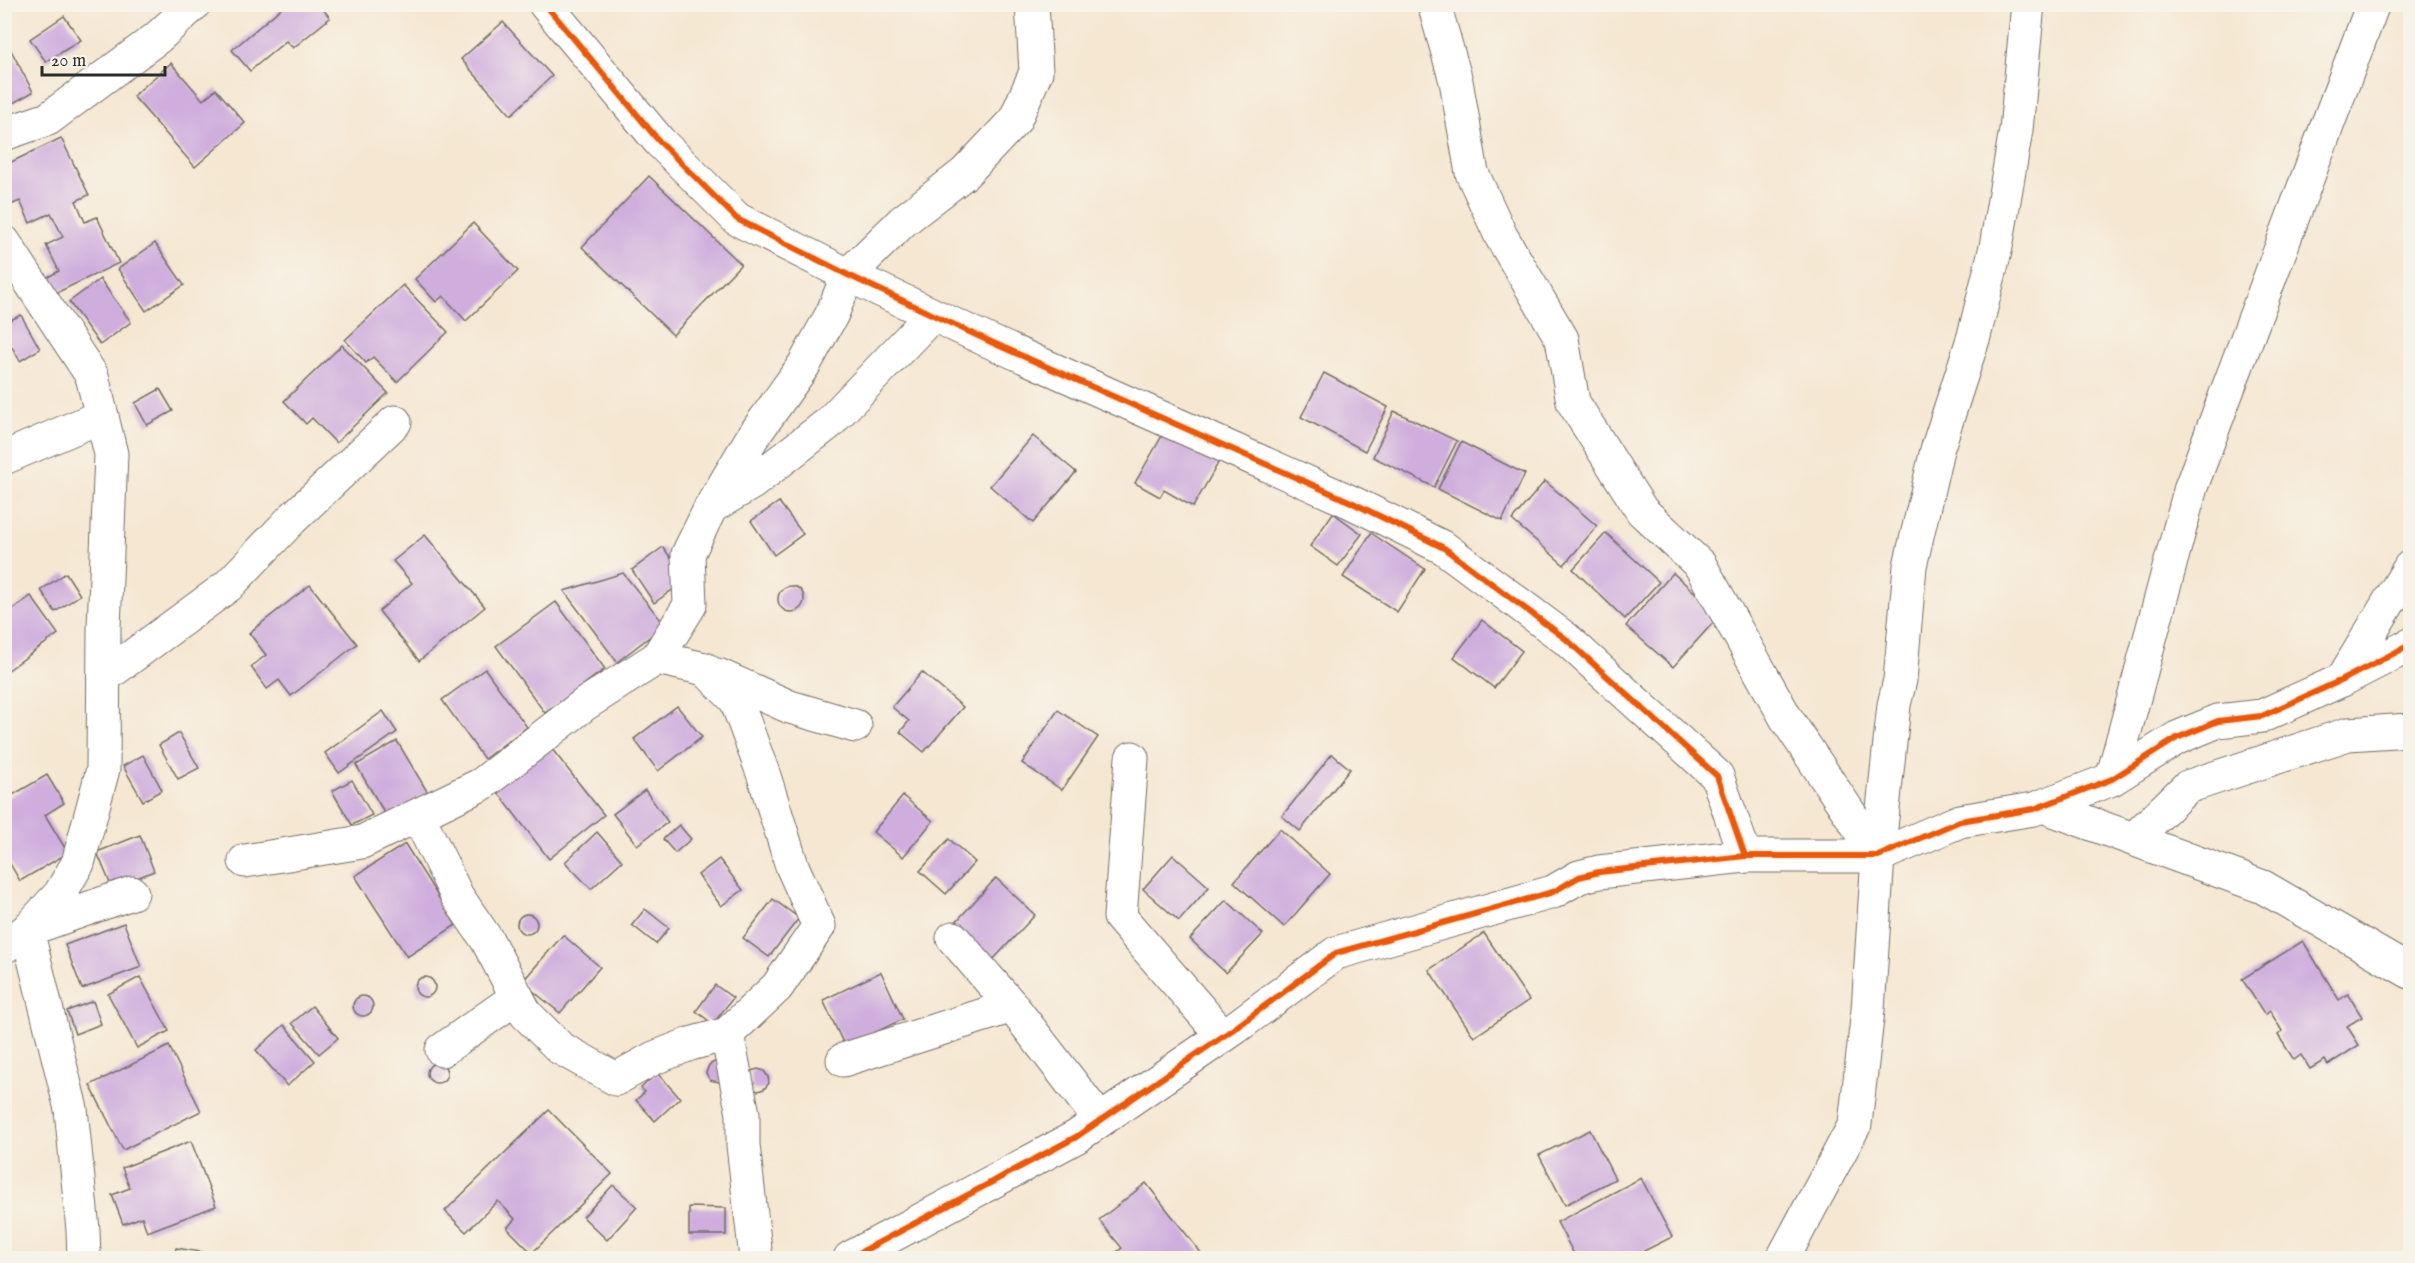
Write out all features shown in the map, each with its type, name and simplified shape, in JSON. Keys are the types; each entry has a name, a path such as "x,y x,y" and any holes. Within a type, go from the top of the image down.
{"street":[{"path":"4,134 48,119 157,38 194,4"},
{"path":"545,4 659,141 737,219 932,315 1351,502 1444,548 1566,639 1717,776 1744,856"},
{"path":"244,861 362,842 482,784 585,704 657,658 690,605 688,554 711,507 752,438 804,365 832,314 848,275 903,221 965,173 1016,120 1036,72 1032,4"},
{"path":"1434,4 1456,81 1472,173 1501,236 1562,339 1573,402 1642,511 1700,565 1785,718 1878,856"},
{"path":"1783,1258 1855,1124 1868,1010 1878,856 1894,705 1900,680 1910,566 1937,450 1974,336 1996,247 2016,130 2028,4"},
{"path":"2112,779 2191,487 2373,4"},
{"path":"4,242 92,376 111,454 103,769 78,863 60,894 16,938"},
{"path":"711,507 752,483 829,423 932,315"},
{"path":"4,458 102,416"},
{"path":"104,677 228,586 292,519 394,422"},
{"path":"2343,680 2410,567"},
{"path":"850,1258 1076,1137 1223,1036 1336,953 1553,892 1579,877 1589,875 1744,856 1878,856 1959,821 2034,809 2112,779 2187,734 2218,721 2262,716 2343,680 2410,645"},
{"path":"657,658 705,669 790,707 855,726"},
{"path":"418,815 457,896 487,940 526,1014 560,1048 616,1079 672,1051 727,1034 777,987 819,926 792,866 764,776 736,700 705,669"},
{"path":"2134,839 2187,787 2348,734 2410,730"},
{"path":"1132,758 1120,917 1223,1036"},
{"path":"2043,806 2263,887 2410,972"},
{"path":"16,938 132,893"},
{"path":"16,938 70,1109 84,1258"},
{"path":"953,938 1012,1006 1100,1120"},
{"path":"442,1050 517,997"},
{"path":"843,1060 1012,1006"},
{"path":"727,1034 743,1114 743,1145 756,1258"}],"building":[{"path":"286,4 319,4 330,18 293,48 286,41 250,71 232,50"},
{"path":"64,16 81,40 46,62 30,39"},
{"path":"503,22 552,76 511,115 461,59"},
{"path":"4,37 33,92 4,108"},
{"path":"171,63 203,100 216,89 245,123 195,167 133,96"},
{"path":"61,138 89,195 76,201 85,222 97,217 119,263 54,294 46,278 59,271 46,245 63,237 51,213 30,223 20,201 6,207 5,165"},
{"path":"649,176 741,264 673,335 582,247"},
{"path":"473,223 518,271 466,321 443,296 436,302 415,279"},
{"path":"155,243 184,285 146,311 118,269"},
{"path":"100,279 131,322 100,345 69,302"},
{"path":"403,285 448,332 397,382 373,357 366,363 345,340"},
{"path":"21,315 40,349 20,361 4,333 4,323"},
{"path":"342,345 388,393 336,443 312,418 306,424 284,401"},
{"path":"1324,373 1388,407 1365,451 1301,417"},
{"path":"160,389 173,411 147,425 135,403"},
{"path":"1394,411 1457,441 1434,487 1373,457"},
{"path":"1167,427 1221,458 1193,507 1164,490 1160,497 1135,483"},
{"path":"1033,436 1076,472 1033,523 990,486"},
{"path":"1461,442 1525,474 1502,521 1438,489"},
{"path":"1545,481 1597,526 1564,565 1512,520"},
{"path":"779,502 803,534 774,555 751,521"},
{"path":"1333,513 1362,534 1338,566 1310,546"},
{"path":"1371,533 1425,569 1397,612 1343,577"},
{"path":"1606,533 1659,582 1625,619 1573,569"},
{"path":"425,535 485,607 419,661 379,611 412,583 393,561"},
{"path":"663,547 686,580 654,603 632,570"},
{"path":"66,573 80,595 55,612 41,590"},
{"path":"623,573 665,625 617,662 564,591"},
{"path":"1673,573 1720,615 1673,667 1626,626"},
{"path":"310,585 357,644 291,696 279,680 267,689 251,667 266,655 249,633"},
{"path":"791,586 800,590 804,599 800,608 791,612 782,608 778,599 782,590"},
{"path":"31,596 58,634 7,671 4,668 4,615"},
{"path":"556,602 605,669 545,713 496,646"},
{"path":"1482,620 1522,651 1494,688 1454,657"},
{"path":"485,669 527,727 484,759 442,700"},
{"path":"922,672 963,707 924,752 900,732 909,721 892,707"},
{"path":"677,706 702,737 658,771 634,739"},
{"path":"1058,710 1098,737 1062,790 1022,763"},
{"path":"383,711 397,732 339,773 325,753"},
{"path":"179,733 199,768 178,779 159,745"},
{"path":"397,741 428,793 387,817 356,765"},
{"path":"548,744 604,815 549,859 493,786"},
{"path":"1332,754 1350,769 1300,831 1282,816"},
{"path":"143,755 162,790 143,801 123,766"},
{"path":"47,775 64,803 45,815 68,853 20,881 4,853 4,800"},
{"path":"352,780 372,815 352,825 332,791"},
{"path":"645,790 668,822 637,845 613,814"},
{"path":"903,796 933,821 903,857 873,832"},
{"path":"679,825 691,839 675,853 663,839"},
{"path":"1280,829 1330,874 1284,927 1234,882"},
{"path":"597,832 622,861 591,889 565,862"},
{"path":"140,835 154,871 112,888 97,852"},
{"path":"949,839 975,862 946,894 920,871"},
{"path":"405,844 456,925 407,957 355,876"},
{"path":"1173,855 1209,887 1179,921 1143,889"},
{"path":"719,859 743,890 721,906 698,875"},
{"path":"996,878 1035,915 991,962 952,926"},
{"path":"773,899 799,918 769,957 743,938"},
{"path":"1226,900 1263,934 1226,973 1190,939"},
{"path":"645,909 669,928 656,944 632,925"},
{"path":"527,914 534,917 537,924 534,931 527,934 520,931 517,924 520,917"},
{"path":"124,923 141,967 82,989 65,945"},
{"path":"1484,933 1529,1000 1474,1037 1429,970"},
{"path":"563,935 600,967 560,1013 522,982"},
{"path":"2303,941 2339,1000 2348,994 2362,1017 2347,1026 2359,1045 2328,1065 2325,1060 2310,1069 2301,1055 2294,1060 2278,1035 2282,1031 2270,1011 2265,1015 2242,979"},
{"path":"881,972 903,1019 845,1047 823,1000"},
{"path":"140,977 169,1031 137,1048 108,994"},
{"path":"425,977 432,980 435,987 432,994 425,997 418,994 415,987 418,980"},
{"path":"715,985 733,998 713,1024 696,1011"},
{"path":"363,996 370,999 373,1006 370,1013 363,1016 356,1013 353,1006 356,999"},
{"path":"93,1001 101,1024 75,1034 67,1011"},
{"path":"312,1006 338,1038 319,1054 292,1023"},
{"path":"284,1025 315,1061 287,1086 256,1050"},
{"path":"169,1046 201,1111 123,1150 90,1085"},
{"path":"716,1061 725,1078 719,1082 710,1080 706,1073 709,1065"},
{"path":"437,1063 444,1066 447,1073 444,1080 437,1083 430,1080 427,1073 430,1066"},
{"path":"758,1069 764,1071 769,1083 764,1089 758,1091 752,1089 751,1071"},
{"path":"657,1073 680,1098 655,1121 636,1100 645,1092 641,1088"},
{"path":"549,1110 612,1174 532,1253 507,1228 515,1219 498,1201 466,1232 445,1211"},
{"path":"1590,1130 1615,1179 1565,1205 1539,1155"},
{"path":"191,1141 216,1206 147,1232 142,1217 123,1224 112,1195 130,1188 122,1168"},
{"path":"1641,1178 1672,1237 1630,1258 1576,1258 1557,1222"},
{"path":"1146,1183 1205,1258 1110,1257 1122,1248 1099,1220"},
{"path":"613,1185 637,1207 607,1240 583,1217"},
{"path":"689,1207 726,1208 726,1235 689,1235"},
{"path":"176,1248 232,1257 174,1258"}],"cycle path":[{"path":"545,4 659,141 737,219 848,275 991,342 1351,502 1444,548 1566,639 1717,776 1745,856"},
{"path":"850,1258 1076,1137 1235,1028 1336,953 1553,892 1579,877 1599,872 1745,856 1878,856 1960,821 2034,809 2112,779 2177,738 2218,721 2262,716 2342,680 2410,645"}]}
